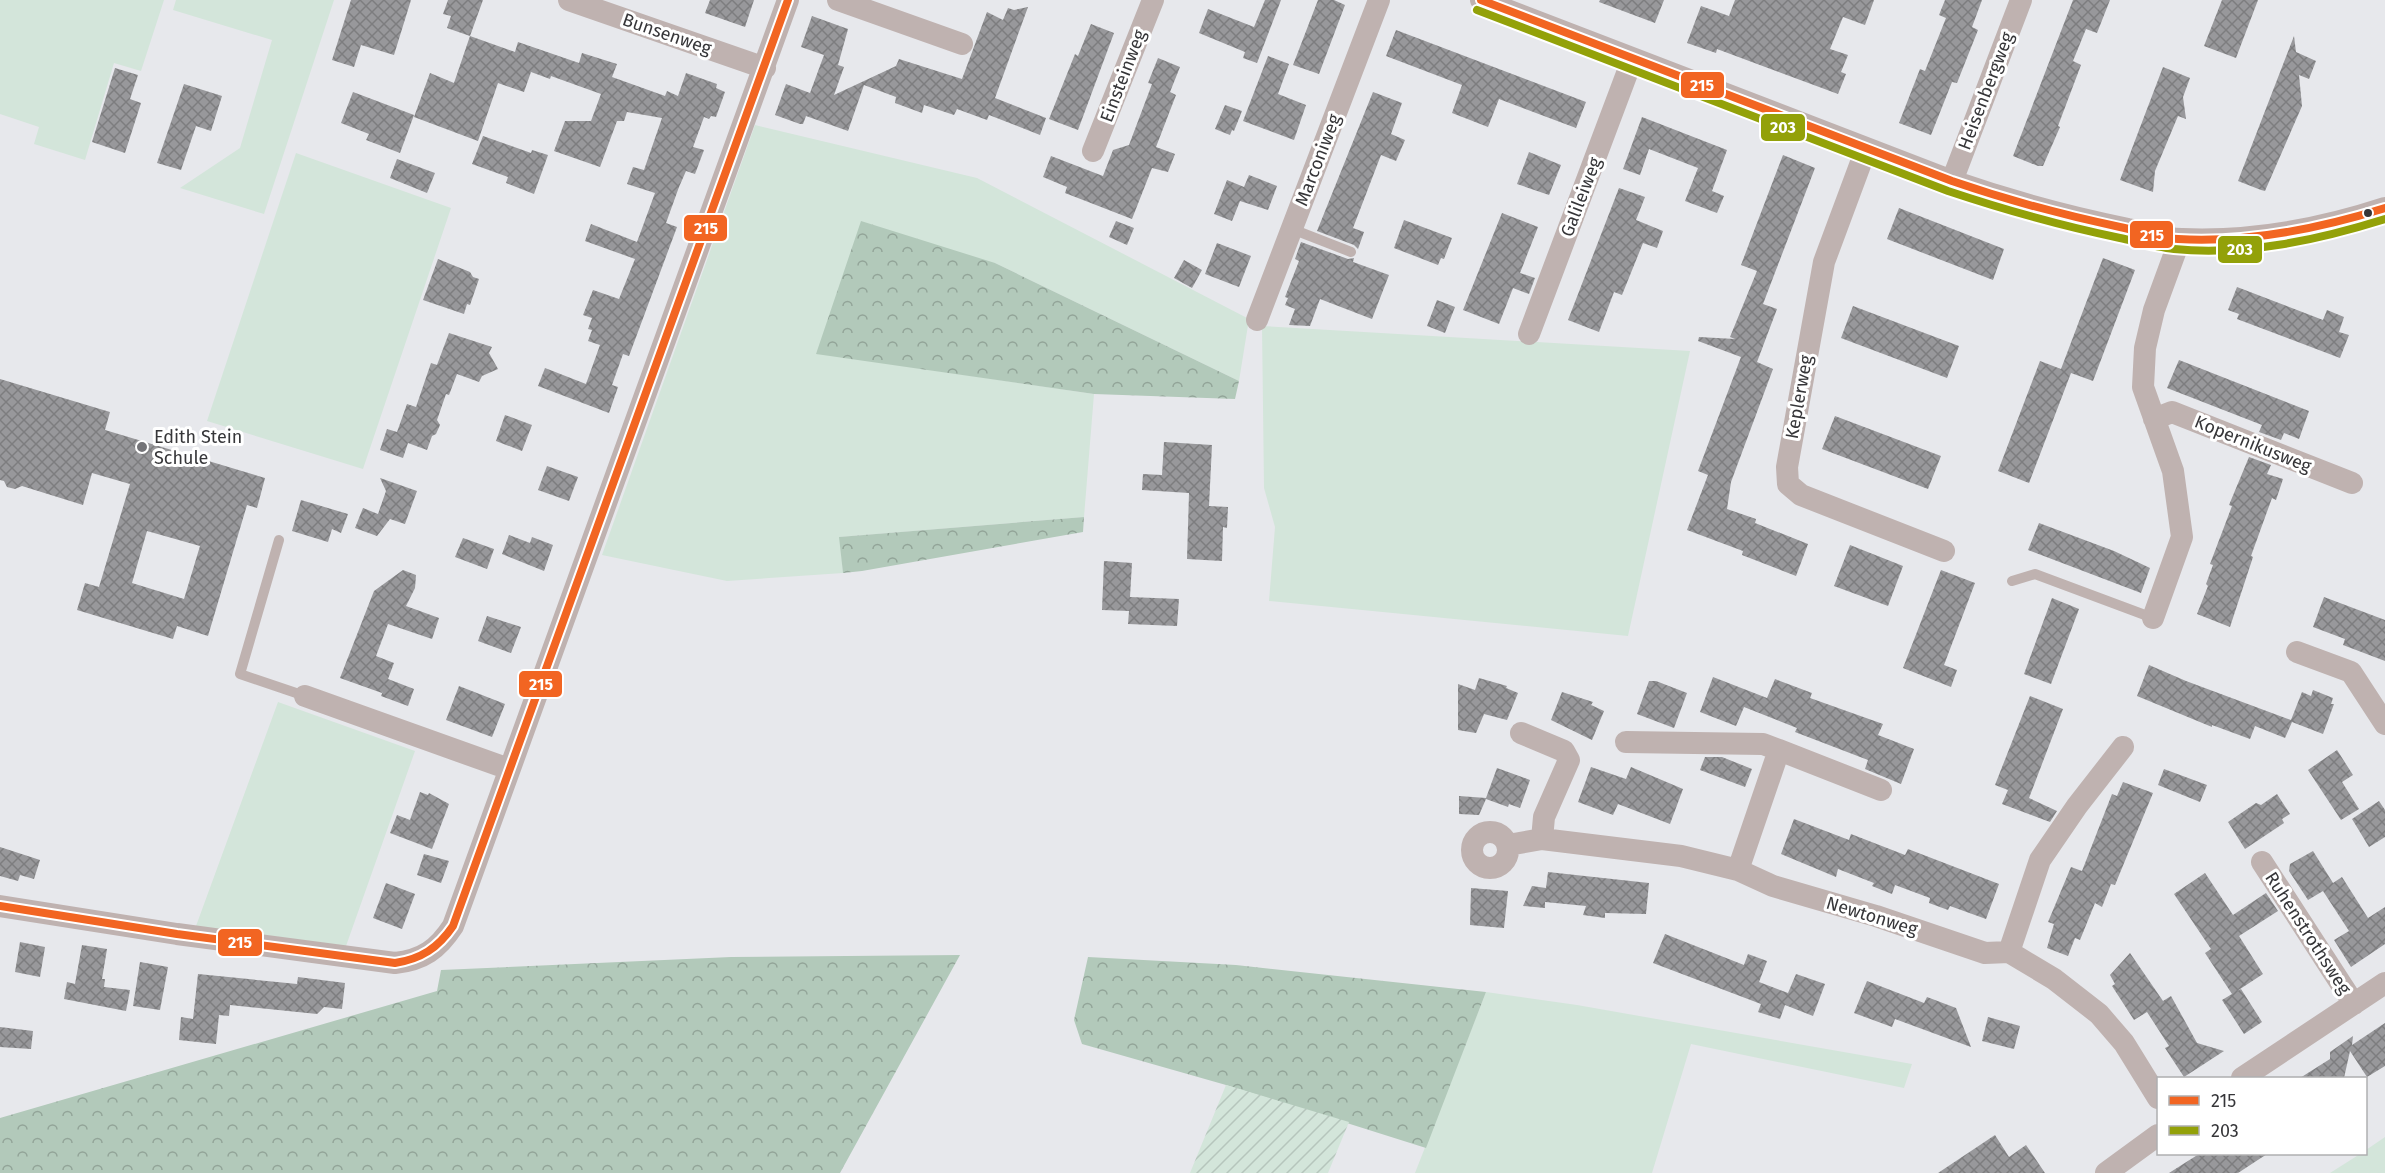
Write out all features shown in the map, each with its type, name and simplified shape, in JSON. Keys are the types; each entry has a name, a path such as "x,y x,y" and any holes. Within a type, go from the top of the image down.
{"street":[{"name":"Bunsenweg","path":"569,0 765,68"},
{"path":"0,906 200,937 395,963 412,961 429,954 442,942 453,926 789,0"},
{"path":"838,0 962,44"},
{"name":"Einsteinweg","path":"1094,151 1153,0"},
{"name":"Marconiweg","path":"1257,320 1379,0"},
{"path":"1481,0 1952,182 2026,206 2180,239 2253,239 2350,220 2385,208"},
{"name":"Heisenbergweg","path":"1952,182 2021,0"},
{"name":"Galileiweg","path":"1529,334 1632,60"},
{"name":"Keplerweg","path":"1866,149 1824,262 1787,467 1788,484 1801,495 1944,551"},
{"path":"2153,618 2182,537 2173,471 2144,387 2145,348 2154,310 2180,239"},
{"name":"Kopernikusweg","path":"2154,419 2172,412 2352,483"},
{"path":"2297,652 2351,672 2385,724"},
{"path":"305,696 509,769"},
{"path":"1521,733 1564,751 1569,760 1544,817 1542,839"},
{"path":"1626,742 1763,744 1881,790"},
{"path":"2009,952 2040,860 2077,806 2123,747"},
{"path":"1738,870 1779,750"},
{"name":"Newtonweg","path":"1508,845 1542,839 1681,856 1738,870 1773,886 1876,916 1984,953 2009,952 2054,979 2099,1014 2124,1043 2157,1096"},
{"name":"Ruhenstrothsweg","path":"2262,862 2354,1004"},
{"name":"Ruhenstrothsweg","path":"2244,1077 2385,983"},
{"path":"2106,1173 2157,1136"}],"lane":[{"path":"1292,229 1351,252"},
{"path":"279,540 240,674 305,696"},
{"path":"2012,581 2035,574 2153,618"}],"green space":[{"path":"0,0 164,0 141,71 114,63 85,160 34,144 39,127 0,114"},
{"path":"176,0 334,0 264,214 180,188 240,148 272,40 173,10"},
{"path":"755,125 977,178 1249,319 1239,381 995,263 816,353 1094,394 1084,517 840,537 843,573 727,581 602,555"},
{"path":"296,153 451,208 363,469 207,421"},
{"path":"861,221 995,263 1239,381 1235,399 1094,394 816,354"},
{"path":"1262,326 1690,351 1628,636 1269,601 1275,527 1264,488"},
{"path":"1084,517 1083,532 843,573 839,537"},
{"path":"278,702 415,751 346,946 196,926"},
{"path":"960,955 840,1173 0,1173 0,1118 437,991 441,970 731,957"},
{"path":"1088,957 1236,965 1486,992 1426,1148 1226,1085 1082,1044 1074,1020"},
{"path":"1486,992 1577,1005 1912,1064 1904,1088 1691,1044 1652,1173 1415,1173"},
{"path":"1226,1085 1349,1122 1328,1173 1190,1173"},
{"path":"2385,1137 2385,1173 2330,1173 2358,1155 2367,1155 2367,1149"}],"building":[{"path":"351,0 411,0 394,55 361,45 354,67 332,60"},
{"path":"448,0 483,0 470,36 447,28 451,16 443,14"},
{"path":"710,0 754,0 745,27 705,13"},
{"path":"1265,0 1281,0 1257,63 1243,58 1245,52 1199,33 1208,9 1254,27"},
{"path":"1318,0 1334,0 1345,5 1319,74 1293,65"},
{"path":"1600,0 1664,0 1655,23 1599,2"},
{"path":"1735,0 1874,0 1865,25 1843,17 1830,49 1848,55 1841,72 1846,74 1838,94 1717,49 1716,53 1687,43 1701,6 1729,16"},
{"path":"1945,0 1982,0 1972,27 1978,30 1957,83 1952,82 1931,135 1899,123 1920,69 1925,71 1946,18 1939,15"},
{"path":"2073,0 2110,0 2097,33 2086,29 2073,61 2081,65 2058,126 2060,127 2043,166 2038,166 2013,156"},
{"path":"2222,0 2258,0 2236,58 2204,46"},
{"path":"1028,7 995,98 1046,118 1040,135 989,115 987,120 957,109 954,115 924,105 922,113 895,103 896,97 864,85 848,131 806,116 803,124 800,124 775,115 786,84 810,93 824,55 801,47 812,16 848,29 838,65 844,67 834,95 896,66 899,59 962,79 987,12 1003,20 1008,8 1014,10"},
{"path":"1091,24 1114,33 1078,130 1049,119 1075,54 1078,56"},
{"path":"1396,30 1586,102 1576,128 1499,99 1488,127 1452,113 1462,85 1386,56"},
{"path":"470,36 515,52 518,42 579,63 582,53 617,64 612,77 665,96 667,91 678,96 686,73 717,84 716,88 725,92 716,117 711,116 709,119 704,117 693,147 704,150 695,174 686,171 679,187 666,223 677,227 629,356 623,354 612,385 618,387 609,413 538,386 545,368 586,384 600,345 588,341 592,330 588,329 592,318 583,315 593,290 619,299 635,259 585,241 591,224 637,242 655,193 627,184 633,167 644,170 662,118 627,112 624,121 617,121 600,167 554,151 565,121 591,121 601,94 551,76 550,79 531,72 524,92 498,83 478,141 414,117 430,73 454,83"},
{"path":"2294,36 2296,52 2316,61 2309,79 2299,75 2302,106 2265,191 2238,181"},
{"path":"1268,56 1289,64 1278,94 1306,105 1294,140 1243,121"},
{"path":"1158,58 1180,67 1170,92 1176,95 1156,147 1175,154 1168,172 1152,168 1132,219 1065,193 1067,187 1043,177 1051,156 1103,176 1113,150 1129,145 1152,84 1148,83"},
{"path":"2163,67 2190,78 2183,97 2186,119 2178,116 2155,171 2153,192 2120,180"},
{"path":"115,68 138,75 130,99 141,103 125,153 92,142"},
{"path":"184,84 222,96 211,131 196,126 181,170 157,163"},
{"path":"353,92 414,115 400,153 366,140 369,134 341,123"},
{"path":"1373,92 1402,103 1391,134 1405,140 1396,161 1381,155 1353,228 1364,232 1358,249 1354,245 1317,231"},
{"path":"1225,105 1242,111 1230,135 1215,129"},
{"path":"1642,117 1727,150 1712,191 1724,196 1717,213 1685,201 1698,168 1649,149 1640,175 1623,169"},
{"path":"483,136 531,153 532,150 548,155 534,194 506,183 508,177 472,164"},
{"path":"1529,152 1561,165 1549,195 1517,184"},
{"path":"1783,155 1815,168 1763,304 1777,309 1757,362 1773,369 1731,482 1727,509 1756,519 1755,523 1808,544 1796,576 1742,555 1743,551 1687,530 1708,475 1698,471 1741,357 1698,341 1699,337 1735,339 1730,337 1757,271 1741,265"},
{"path":"397,159 435,173 427,193 390,178"},
{"path":"1249,175 1277,186 1268,210 1240,201 1232,221 1214,214 1227,180 1244,187"},
{"path":"1619,188 1645,197 1636,220 1663,231 1657,248 1643,243 1622,295 1614,292 1599,332 1568,320"},
{"path":"1899,208 2004,249 1993,280 1887,239"},
{"path":"1502,213 1538,227 1520,273 1535,278 1529,294 1513,288 1499,324 1463,310"},
{"path":"1404,220 1452,238 1444,259 1441,258 1438,265 1394,248"},
{"path":"1116,221 1134,228 1127,245 1109,237"},
{"path":"1301,242 1348,259 1354,258 1353,262 1389,275 1372,319 1320,299 1310,326 1289,325 1295,309 1285,305 1288,298 1285,297 1299,261 1295,259"},
{"path":"1217,243 1251,256 1239,287 1205,274"},
{"path":"2103,258 2135,270 2093,381 2071,373 2029,483 1998,471 2040,361 2061,369"},
{"path":"438,259 470,272 473,277 479,279 470,305 467,304 464,314 423,300"},
{"path":"1184,260 1202,270 1192,288 1174,278"},
{"path":"2237,287 2323,320 2327,310 2344,317 2339,332 2349,335 2340,358 2237,319 2239,314 2228,310"},
{"path":"1437,300 1455,307 1445,333 1427,326"},
{"path":"1853,306 1959,346 1947,378 1841,338"},
{"path":"449,333 492,347 489,353 498,369 482,376 479,382 457,374 449,395 446,394 437,420 440,425 436,434 432,436 427,450 408,443 403,458 380,450 387,429 397,432 407,404 416,407 431,363 437,365"},
{"path":"2179,360 2309,411 2299,439 2284,433 2281,440 2259,432 2262,425 2167,388"},
{"path":"0,379 110,412 105,430 265,478 257,508 247,505 208,636 177,626 173,639 77,610 85,583 99,587 130,484 92,473 83,505 22,486 15,489 7,487 4,481 0,480","holes":["147,531 200,546 184,599 132,583"]},
{"path":"505,415 532,425 522,451 496,441"},
{"path":"1835,416 1941,456 1928,489 1822,449"},
{"path":"1164,442 1212,445 1209,506 1228,507 1227,528 1223,527 1222,561 1187,559 1189,493 1142,490 1143,474 1162,475"},
{"path":"2249,457 2271,465 2267,474 2283,479 2276,500 2272,498 2251,556 2253,557 2230,627 2197,614 2208,586 2206,584 2213,565 2210,564 2232,506 2229,505"},
{"path":"547,466 578,477 569,501 538,490"},
{"path":"380,478 417,491 405,524 390,519 377,536 355,528 363,508 378,514 386,491"},
{"path":"301,500 348,514 341,533 332,529 328,542 292,531"},
{"path":"2039,523 2114,551 2150,568 2141,593 2028,550"},
{"path":"509,535 530,543 532,537 553,545 544,571 502,554"},
{"path":"463,538 494,549 487,569 455,557"},
{"path":"1850,545 1903,566 1888,606 1834,586"},
{"path":"1104,561 1132,563 1130,597 1179,599 1177,626 1128,624 1129,611 1102,610"},
{"path":"403,570 416,575 415,588 406,606 439,618 432,639 388,624 376,656 394,663 388,679 414,689 408,706 381,696 383,691 382,693 340,678 374,591"},
{"path":"1941,570 1975,583 1944,665 1957,670 1951,687 1903,668"},
{"path":"2324,597 2385,620 2385,661 2343,645 2345,639 2313,627"},
{"path":"2052,598 2079,609 2051,684 2024,674"},
{"path":"487,616 521,627 511,653 478,641"},
{"path":"2149,665 2291,720 2302,692 2311,696 2313,690 2333,698 2331,704 2334,704 2323,734 2292,722 2285,738 2255,726 2250,739 2212,725 2212,727 2137,696"},
{"path":"1713,677 1767,698 1775,679 1812,693 1810,698 1883,724 1878,735 1914,749 1901,784 1865,769 1868,760 1795,732 1797,728 1744,707 1736,726 1700,712"},
{"path":"1479,678 1507,686 1506,688 1518,693 1507,720 1484,714 1476,733 1458,730 1458,684 1475,690"},
{"path":"1649,681 1656,681 1687,693 1674,728 1637,714"},
{"path":"459,686 505,704 492,737 446,720"},
{"path":"1562,692 1593,702 1591,705 1604,711 1592,740 1551,720"},
{"path":"2030,696 2063,709 2029,798 2057,811 2050,822 2002,804 2008,790 1995,785"},
{"path":"2337,750 2353,775 2342,782 2359,809 2341,820 2308,770"},
{"path":"1705,757 1722,757 1752,769 1745,787 1700,770"},
{"path":"1591,767 1626,779 1631,767 1683,789 1670,824 1618,804 1613,815 1578,802"},
{"path":"1497,768 1530,780 1520,808 1509,804 1508,807 1486,799 1479,815 1459,814 1459,796 1486,798"},
{"path":"2164,769 2207,785 2200,802 2158,785"},
{"path":"2123,782 2153,793 2115,885 2111,884 2102,907 2095,903 2080,940 2075,938 2068,956 2047,948 2054,924 2048,922 2071,867 2082,871 2112,794 2117,796"},
{"path":"420,792 428,795 429,793 449,804 432,849 390,833 397,815 410,820"},
{"path":"2277,794 2290,814 2282,819 2284,823 2245,849 2228,822 2256,803 2261,805"},
{"path":"2379,801 2385,810 2385,837 2369,847 2352,819"},
{"path":"1794,819 1849,840 1851,834 1905,855 1908,849 1999,884 1986,919 1950,906 1948,910 1929,903 1930,898 1895,885 1892,894 1872,886 1874,883 1838,869 1836,877 1781,854"},
{"path":"0,847 40,860 34,879 20,875 18,881 0,876"},
{"path":"2313,851 2333,883 2342,877 2368,918 2385,907 2385,944 2351,967 2334,940 2349,931 2323,891 2308,900 2289,871 2290,864"},
{"path":"424,854 449,861 441,883 417,875"},
{"path":"1548,872 1649,883 1646,914 1605,913 1605,918 1583,915 1586,906 1545,902 1545,908 1523,906 1532,886 1546,888"},
{"path":"2205,873 2233,915 2266,893 2278,911 2239,936 2263,974 2237,991 2241,989 2262,1022 2244,1034 2222,1000 2232,994 2205,953 2211,949 2174,894"},
{"path":"386,883 415,894 402,929 373,918"},
{"path":"1471,888 1508,891 1504,928 1470,925"},
{"path":"1665,934 1744,965 1748,954 1767,961 1759,982 1788,993 1796,974 1825,984 1813,1016 1785,1005 1780,1019 1758,1012 1761,1004 1653,963"},
{"path":"20,942 45,947 40,977 15,972"},
{"path":"82,945 107,949 102,979 105,979 104,987 130,990 126,1011 64,999 67,982 75,984"},
{"path":"2130,953 2163,1001 2171,996 2197,1043 2224,1051 2184,1077 2165,1048 2169,1046 2147,1012 2134,1020 2112,986 2115,984 2110,975"},
{"path":"140,962 168,967 160,1010 133,1006"},
{"path":"198,974 297,984 298,977 345,983 342,1009 324,1007 317,1014 230,1005 229,1016 219,1015 216,1044 179,1040 181,1017 193,1019"},
{"path":"1867,981 1924,1003 1927,997 1956,1008 1971,1047 1895,1019 1892,1027 1854,1013"},
{"path":"1988,1017 2020,1026 2014,1049 1982,1041"},
{"path":"2385,1023 2385,1066 2367,1077 2350,1051 2344,1077 2302,1077 2330,1059 2330,1052 2353,1036 2352,1045"},
{"path":"0,1027 33,1031 31,1049 0,1047"},
{"path":"1995,1135 2009,1157 2026,1145 2045,1173 1938,1173"},
{"path":"2197,1155 2265,1155 2238,1173 2169,1173"}],"transit line":[{"name":"215","path":"0,906 177,934 395,963 421,955 447,934 453,926 788,0"},
{"name":"215","path":"1481,0 1952,181 2035,207 2156,236 2204,240 2283,233 2385,208"},
{"name":"203","path":"1477,10 1948,191 1991,205 2098,233 2167,248 2201,251 2228,250 2308,240 2385,219"}],"place":[{"name":"Edith Stein Schule","path":"142,447"}]}
